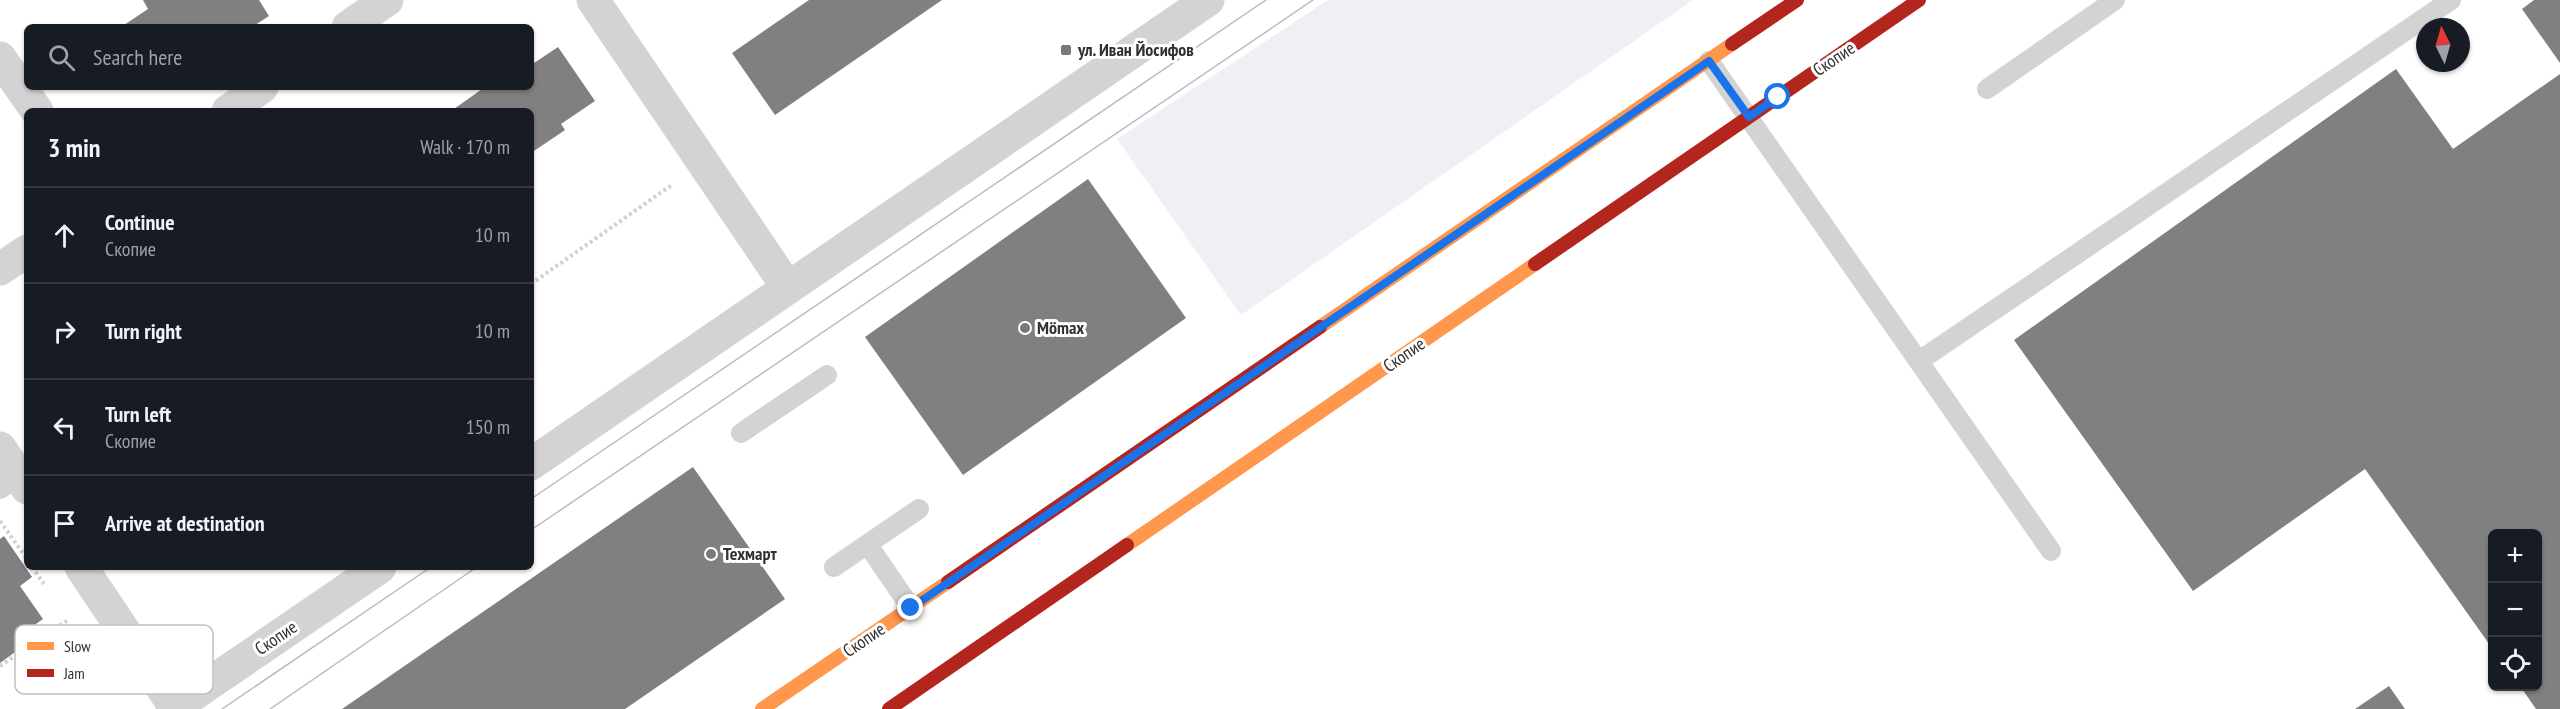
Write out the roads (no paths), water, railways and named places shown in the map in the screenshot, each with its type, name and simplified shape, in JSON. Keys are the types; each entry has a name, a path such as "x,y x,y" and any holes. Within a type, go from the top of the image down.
{"main road":[{"name":"Скопие","path":"762,709 1797,0"},
{"name":"Скопие","path":"889,709 1919,0"}],"street":[{"path":"352,24 387,0"},
{"path":"593,0 788,288"},
{"path":"534,462 1208,0"},
{"path":"0,58 35,108"},
{"path":"232,108 258,90"},
{"path":"0,269 24,253"},
{"path":"0,448 15,484"},
{"path":"83,570 119,625"},
{"name":"Скопие","path":"213,681 376,570"},
{"path":"165,694 174,708"},
{"name":"Скопие","path":"174,708 194,694"}],"lane":[{"path":"1987,89 2115,0"},
{"path":"1919,361 2451,0"},
{"path":"1709,61 2051,550"},
{"path":"741,433 827,375"},
{"path":"834,567 919,509"},
{"path":"868,545 911,608"}],"tram line":[{"path":"534,497 1266,0"},
{"path":"534,528 1313,0"},
{"path":"222,709 427,570"},
{"path":"270,709 473,570"}],"place":[{"name":"ул. Иван Йосифов","path":"1066,50"},
{"name":"Mömax","path":"1025,328"},
{"name":"Техмарт","path":"711,554"}]}
